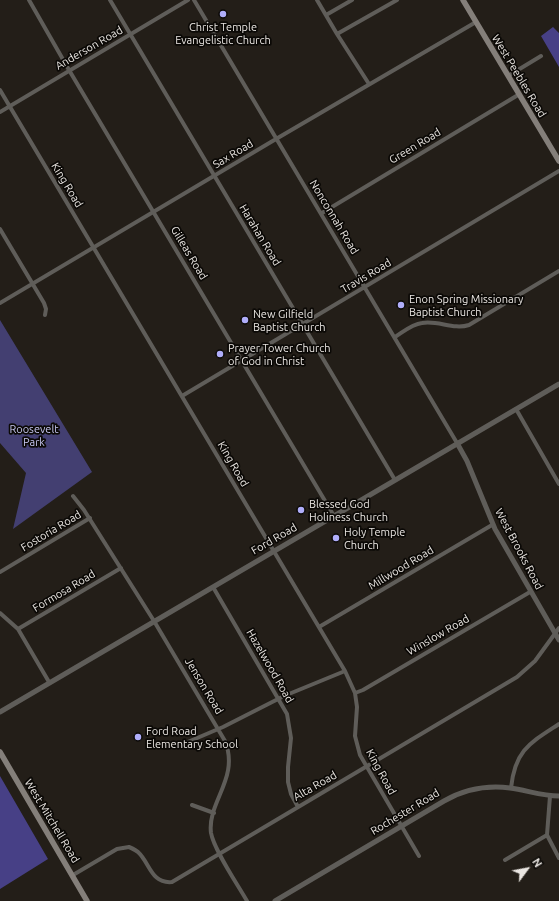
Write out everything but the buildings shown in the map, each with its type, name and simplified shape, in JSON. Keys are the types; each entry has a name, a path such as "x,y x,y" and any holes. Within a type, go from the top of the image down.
{"main road":[{"name":"West Peebles Road","path":"463,0 518,95 559,161"},
{"name":"West Mitchell Road","path":"0,752 87,901"}],"street":[{"name":"Gilleas Road","path":"29,0 334,516"},
{"name":"Harahan Road","path":"110,0 395,480"},
{"name":"Anderson Road","path":"0,112 188,0"},
{"name":"Nonconnah Road","path":"194,0 457,443"},
{"path":"317,0 369,84"},
{"path":"326,15 352,0"},
{"path":"337,34 398,0"},
{"name":"Sax Road","path":"0,303 476,22"},
{"path":"508,76 541,56"},
{"name":"King Road","path":"0,90 345,671 355,693 357,707 356,741 360,755 419,856"},
{"name":"Green Road","path":"322,214 518,95"},
{"name":"Travis Road","path":"182,396 559,171"},
{"path":"0,229 45,306 46,315"},
{"path":"395,338 415,325 423,323 459,327 469,325 559,271"},
{"name":"Ford Road","path":"0,712 559,384"},
{"path":"516,409 559,484"},
{"name":"West Brooks Road","path":"457,443 472,473 492,525 559,640"},
{"name":"Jenson Road","path":"73,496 90,518 154,621 226,744 229,763 227,775 214,813 211,826 212,834 219,853 247,901"},
{"name":"Fostoria Road","path":"0,572 90,518"},
{"name":"Millwood Road","path":"319,627 492,525"},
{"name":"Formosa Road","path":"18,630 121,568"},
{"name":"Hazelwood Road","path":"213,587 287,714 291,738 288,782 298,807"},
{"name":"Winslow Road","path":"355,693 363,690 530,592"},
{"path":"0,613 18,630 49,682"},
{"name":"Alta Road","path":"73,875 117,849 129,847 138,852 157,879 166,883 172,882 517,677 535,661 559,628"},
{"path":"183,744 218,729 279,698 345,671"},
{"path":"511,788 515,766 524,750 533,741 559,724"},
{"name":"Rochester Road","path":"275,901 448,798 463,792 486,787 511,788 550,796 559,796"},
{"path":"550,796 547,835 559,858"},
{"path":"192,805 214,813"},
{"path":"505,860 547,835"}],"green space":[{"name":"Roosevelt Park","path":"0,320 92,472 13,529 26,473 0,443"}],"shaded area":[{"path":"553,27 559,33 559,67 541,36"},
{"path":"0,776 48,859 0,889"}],"place":[{"name":"Christ Temple Evangelistic Church","path":"223,14"},
{"name":"Enon Spring Missionary Baptist Church","path":"401,305"},
{"name":"New Gilfield Baptist Church","path":"245,320"},
{"name":"Prayer Tower Church of God in Christ","path":"220,354"},
{"name":"Blessed God Holiness Church","path":"301,510"},
{"name":"Holy Temple Church","path":"336,538"},
{"name":"Ford Road Elementary School","path":"138,737"}]}
